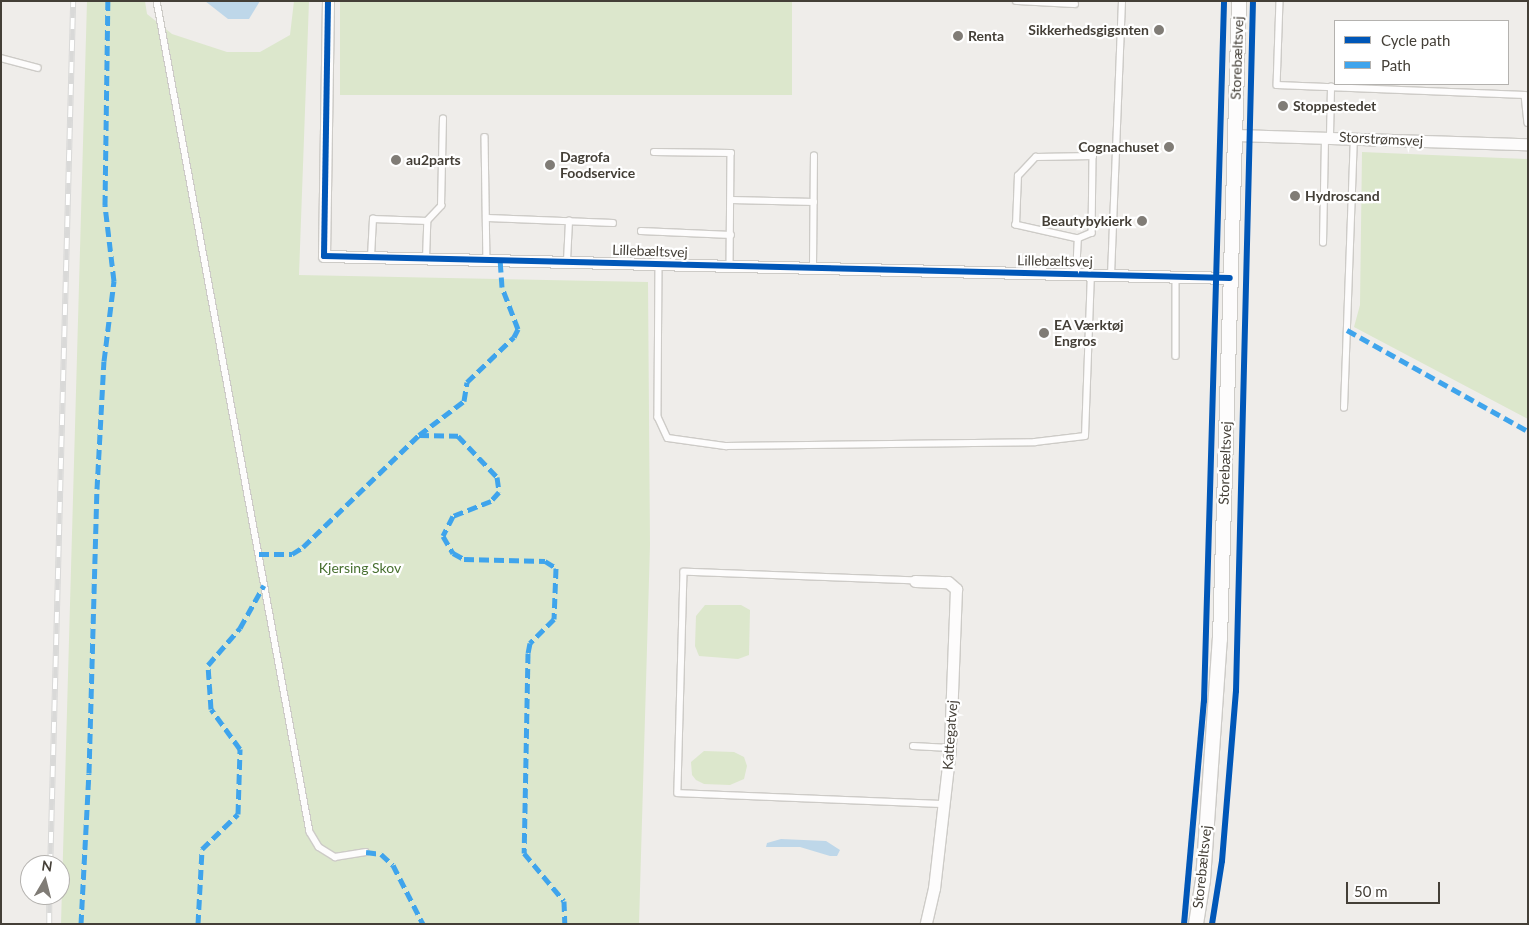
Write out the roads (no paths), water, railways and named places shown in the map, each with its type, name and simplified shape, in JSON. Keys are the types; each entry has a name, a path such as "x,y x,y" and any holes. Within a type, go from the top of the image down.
{"street":[{"name":"Lillebæltsvej","path":"328,1 324,256 1230,278"},
{"name":"Storebæltsvej","path":"1196,924 1204,862 1220,639 1239,1"},
{"name":"Storstrømsvej","path":"1234,134 1327,136 1354,140 1528,144"},
{"name":"Kattegatvej","path":"915,581 948,582 956,588 950,748 945,804 926,924"}],"lane":[{"path":"157,1 310,832 319,847 335,857 366,852"},
{"path":"1016,1 1074,4"},
{"path":"1111,275 1122,1"},
{"path":"1280,1 1278,85 1526,95 1528,123"},
{"path":"1,58 38,68"},
{"path":"1323,243 1331,87"},
{"path":"426,259 427,221 441,206 443,118"},
{"path":"485,138 483,198 488,218 486,260"},
{"path":"1344,408 1354,140"},
{"path":"654,152 731,153 730,265"},
{"path":"813,267 814,156"},
{"path":"1036,156 1093,156 1092,232 1078,239 1016,225 1018,176 1036,156"},
{"path":"732,200 814,202"},
{"path":"488,218 613,223"},
{"path":"371,257 373,219 427,221"},
{"path":"566,261 569,221"},
{"path":"641,231 731,235"},
{"path":"1076,274 1078,239"},
{"path":"659,264 658,417 668,438 726,446 1035,442 1085,436 1090,274"},
{"path":"1176,276 1176,356"},
{"path":"915,581 684,572 678,793 945,804"},
{"path":"913,746 950,748"}],"water":[{"path":"205,1 260,1 249,19 228,19"},
{"path":"781,839 826,841 840,850 837,856 830,856 800,847 766,847 767,843"}],"railway":[{"path":"50,855 73,1"},
{"path":"49,905 49,924"}],"place":[{"name":"Sikkerhedsgigsnten","path":"1159,30"},
{"name":"Renta","path":"958,36"},
{"name":"Stoppestedet","path":"1283,106"},
{"name":"Cognachuset","path":"1169,147"},
{"name":"au2parts","path":"396,160"},
{"name":"Dagrofa Foodservice","path":"550,165"},
{"name":"Hydroscand","path":"1295,196"},
{"name":"Beautybykierk","path":"1142,221"},
{"name":"EA Værktøj Engros","path":"1044,333"}],"park label":[{"name":"Kjersing Skov","path":"360,568"}]}
